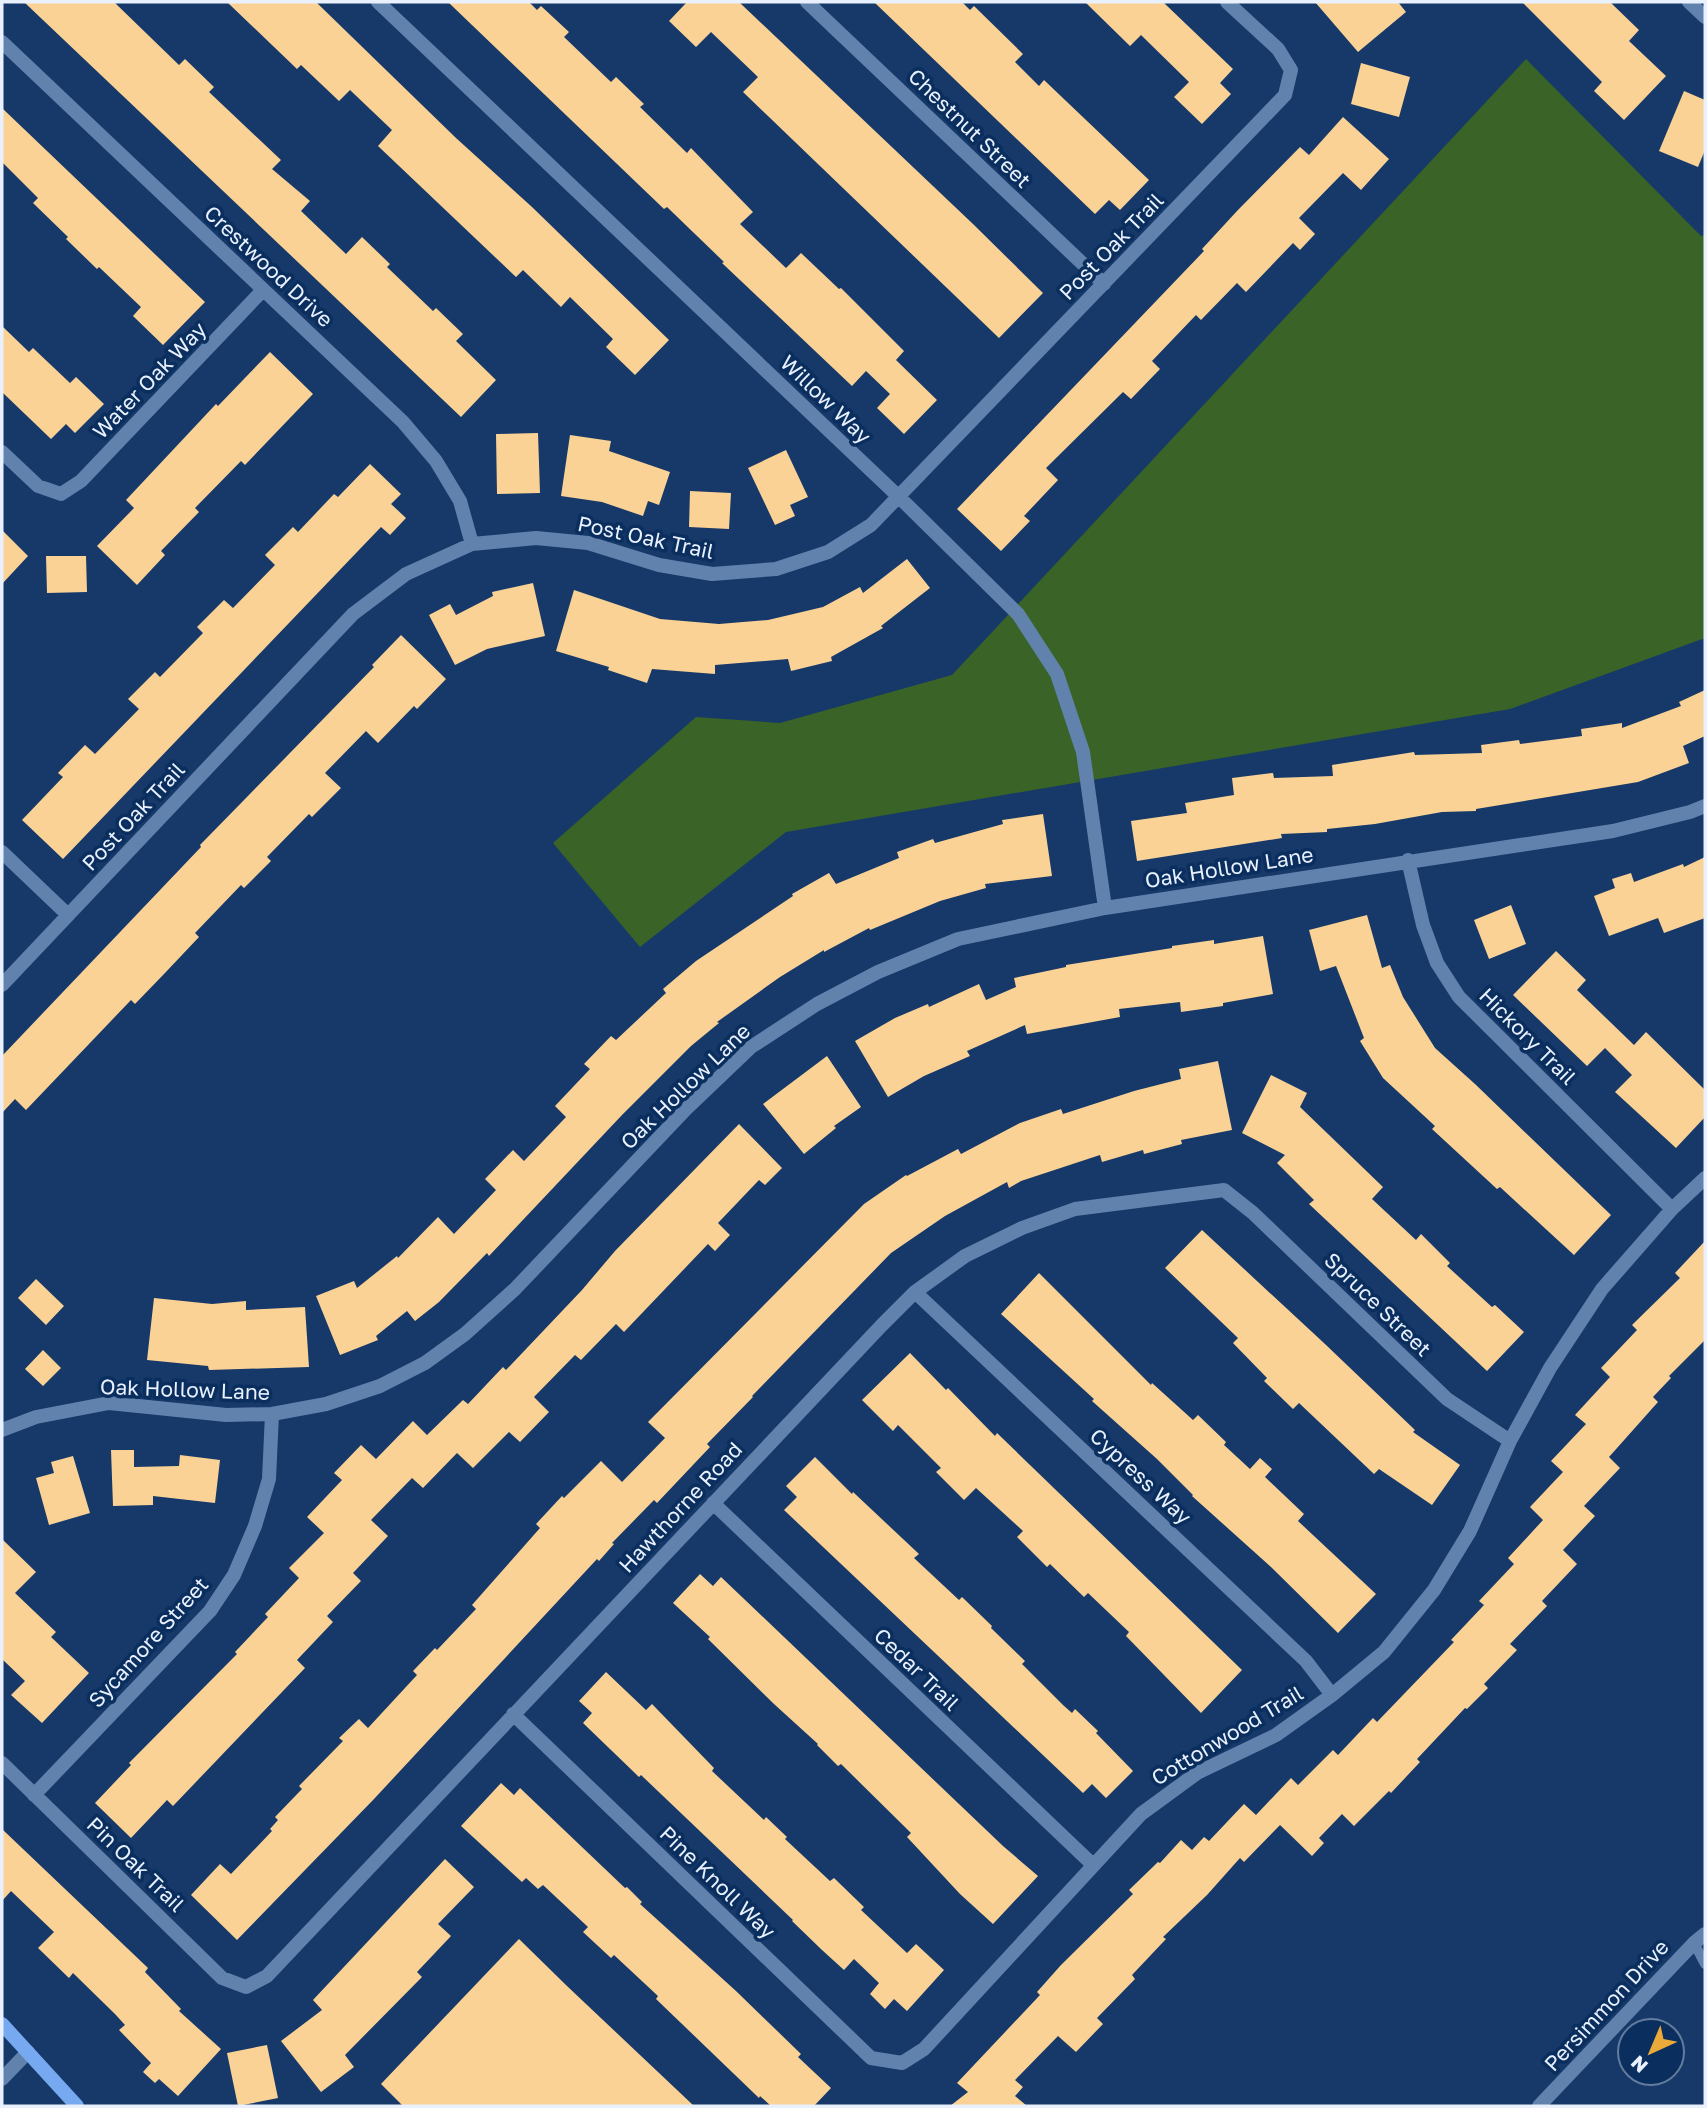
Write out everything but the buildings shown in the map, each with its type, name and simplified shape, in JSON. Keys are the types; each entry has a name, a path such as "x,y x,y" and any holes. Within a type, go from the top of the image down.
{"main road":[{"path":"2,2024 77,2106"}],"street":[{"name":"Willow Way","path":"378,2 1018,614 1057,674 1083,752 1105,908"},
{"name":"Chestnut Street","path":"807,2 1104,284"},
{"name":"Post Oak Trail","path":"2,985 353,614 406,574 472,544 536,538 588,543 659,565 712,574 776,569 828,552 871,525 1285,95 1291,70 1278,50 1227,2"},
{"path":"1689,2 1705,17"},
{"name":"Crestwood Drive","path":"2,42 402,422 436,461 460,501 472,544"},
{"name":"Water Oak Way","path":"2,452 38,486 61,494 81,481 263,290"},
{"name":"Oak Hollow Lane","path":"2,1430 36,1417 108,1403 226,1415 272,1414 326,1404 380,1386 425,1363 465,1334 515,1289 686,1109 751,1047 817,1004 878,972 958,939 1105,908 1613,831 1705,806"},
{"path":"2,852 68,915"},
{"name":"Hickory Trail","path":"1408,860 1423,925 1437,963 1459,997 1672,1209"},
{"name":"Cottonwood Trail","path":"902,2063 924,2049 1141,1814 1197,1773 1276,1735 1332,1695 1384,1652 1434,1590 1470,1531 1510,1441 1550,1368 1602,1289 1672,1209 1705,1178"},
{"name":"Hawthorne Road","path":"246,1987 267,1976 915,1292 965,1256 1022,1228 1075,1209 1224,1190"},
{"name":"Spruce Street","path":"1224,1190 1253,1213 1447,1399 1510,1441"},
{"name":"Cypress Way","path":"915,1292 1306,1661 1332,1695"},
{"name":"Sycamore Street","path":"34,1795 210,1611 234,1575 255,1526 269,1479 272,1414"},
{"name":"Cedar Trail","path":"713,1503 1092,1864"},
{"name":"Pine Knoll Way","path":"513,1714 871,2059 902,2063"},
{"name":"Pin Oak Trail","path":"2,1763 222,1978 246,1987"},
{"name":"Persimmon Drive","path":"1539,2106 1699,1938"},
{"path":"2,2079 28,2052"}],"lane":[{"path":"1699,1938 1705,1964"}],"green space":[{"path":"1526,59 1701,236 1705,235 1705,638 1510,709 786,832 640,947 553,843 696,717 780,723 952,675"}]}
